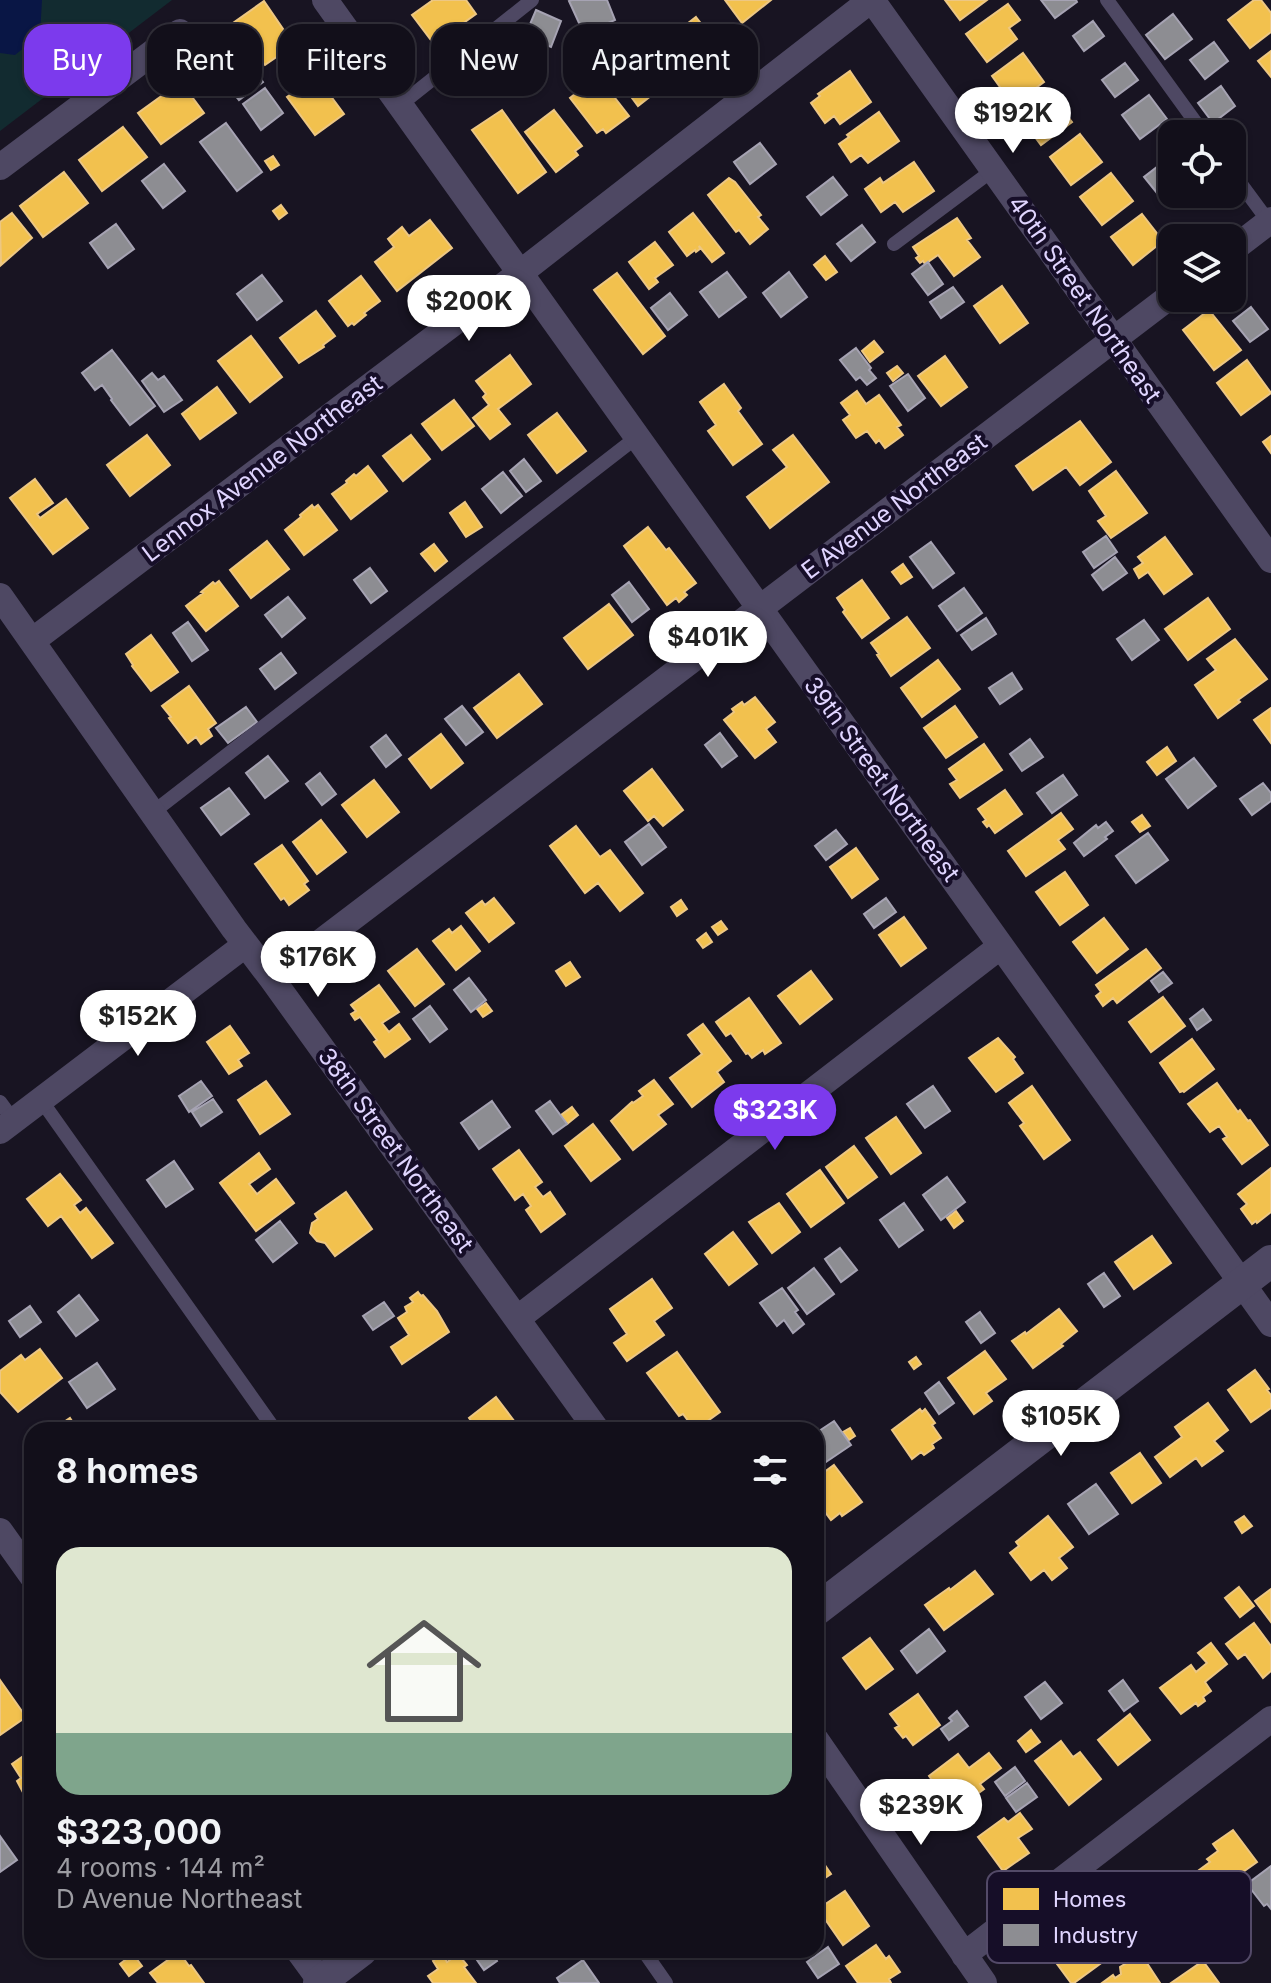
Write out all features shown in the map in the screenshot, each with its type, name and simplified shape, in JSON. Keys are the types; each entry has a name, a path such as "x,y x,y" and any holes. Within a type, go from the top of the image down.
{"street":[{"name":"39th Street Northeast","path":"325,0 1271,1324"},
{"name":"40th Street Northeast","path":"872,0 1271,560"},
{"name":"Lennox Avenue Northeast","path":"32,641 520,273 872,0"},
{"path":"0,167 147,57"},
{"path":"1246,239 1270,221"},
{"name":"E Avenue Northeast","path":"272,979 1158,306"},
{"name":"38th Street Northeast","path":"0,596 245,945 591,1422"},
{"path":"5,1118 41,1100 245,945"},
{"path":"518,1318 1001,946"},
{"path":"824,1604 1271,1261"},
{"path":"0,1531 24,1565"},
{"path":"1073,1871 1271,1719"},
{"path":"824,1752 984,1983"},
{"path":"964,1955 987,1937"},
{"path":"303,1958 320,1983 352,1958"}],"lane":[{"path":"400,105 532,0"},
{"path":"1107,0 1194,120"},
{"path":"894,244 993,170"},
{"path":"1246,190 1270,221"},
{"path":"152,813 637,437"},
{"path":"41,1100 269,1422"},
{"path":"649,1958 666,1983"}],"green space":[{"path":"0,0 172,0 131,31 131,24 24,24 24,96 46,96 0,131"}],"shaded area":[{"path":"0,0 42,0 41,24 24,24 24,48 15,55 0,53"}],"building: Homes":[{"path":"433,0 466,0 476,14 462,24 431,24 431,40 412,15"},
{"path":"725,0 771,0 742,23"},
{"path":"945,0 987,0 960,20"},
{"path":"1254,0 1261,0 1271,13 1271,32 1250,48 1228,20"},
{"path":"264,1 280,24 278,56 265,65 262,61 262,24 233,23"},
{"path":"1008,4 1020,20 1009,28 1017,39 987,62 966,34"},
{"path":"696,17 701,24 687,24"},
{"path":"1271,51 1271,77 1258,61"},
{"path":"1023,53 1044,82 1013,105 992,76"},
{"path":"850,71 871,102 840,124 834,116 825,123 811,103 820,96 818,94"},
{"path":"1050,94 1072,122 1041,145 1020,117"},
{"path":"162,96 191,96 204,113 161,144 138,113"},
{"path":"331,96 344,114 315,135 287,97"},
{"path":"614,96 629,116 606,133 603,129 597,133 570,98"},
{"path":"631,96 651,96 638,106"},
{"path":"502,110 546,172 518,193 472,130"},
{"path":"554,110 582,146 575,151 578,155 556,172 525,132"},
{"path":"879,112 899,141 868,163 861,155 851,162 839,144"},
{"path":"123,127 147,157 102,191 79,160"},
{"path":"1080,134 1102,162 1071,185 1050,157"},
{"path":"273,156 279,165 271,170 265,161"},
{"path":"914,162 934,191 903,212 895,202 881,212 865,189 880,178 883,183"},
{"path":"64,172 88,203 43,237 20,206"},
{"path":"1111,173 1133,201 1102,225 1080,197"},
{"path":"729,178 761,215 758,217 768,229 750,244 739,230 736,232 708,195"},
{"path":"281,205 287,213 279,219 273,211"},
{"path":"12,213 32,238 1,265 0,222"},
{"path":"693,213 724,253 712,262 699,246 700,249 687,256 669,232"},
{"path":"1142,214 1158,235 1158,245 1133,265 1111,237"},
{"path":"957,218 971,238 967,240 980,257 954,276 938,255 925,264 923,261 920,263 913,247"},
{"path":"430,220 452,248 397,291 375,262 394,247 388,239 402,227 409,236"},
{"path":"655,242 673,265 655,278 658,282 649,289 629,262"},
{"path":"825,256 837,272 826,280 814,265"},
{"path":"617,273 665,336 643,354 594,290"},
{"path":"361,276 380,301 354,325 348,326 329,301"},
{"path":"1002,286 1028,323 1000,343 974,306"},
{"path":"316,311 335,336 299,363 280,338"},
{"path":"1211,312 1241,350 1214,370 1183,330"},
{"path":"251,336 282,377 250,402 218,361"},
{"path":"874,341 883,352 870,362 862,351"},
{"path":"510,355 531,384 498,409 510,424 490,439 473,418 489,405 483,397 486,394 476,381"},
{"path":"945,356 967,387 941,406 918,376"},
{"path":"1247,360 1271,393 1241,415 1217,383"},
{"path":"897,366 903,373 893,381 887,373"},
{"path":"724,384 741,408 738,411 762,444 733,465 708,431 716,425 700,402"},
{"path":"217,387 236,413 200,439 182,414"},
{"path":"857,391 866,404 879,395 901,425 897,427 903,435 885,448 879,440 876,443 867,431 856,438 843,420 850,415 841,403"},
{"path":"454,400 474,426 442,450 422,424"},
{"path":"557,413 586,451 557,473 528,435"},
{"path":"1080,421 1111,462 1080,485 1066,467 1033,490 1016,466"},
{"path":"147,435 170,465 130,496 107,465"},
{"path":"411,435 430,459 403,481 383,456"},
{"path":"793,435 829,482 770,528 747,497 787,467 773,450"},
{"path":"1271,436 1271,453 1263,442"},
{"path":"368,466 387,491 351,519 332,494"},
{"path":"1116,471 1147,513 1111,538 1098,521 1106,516 1089,491"},
{"path":"35,479 53,503 37,514 40,518 66,499 88,528 53,554 10,498"},
{"path":"465,502 482,527 466,537 450,513"},
{"path":"312,505 314,508 318,505 337,530 304,555 285,530"},
{"path":"648,527 696,583 684,592 687,595 679,602 676,598 667,605 624,546"},
{"path":"1165,537 1192,574 1164,594 1148,572 1139,578 1134,569 1143,563 1138,557"},
{"path":"267,541 289,569 251,598 230,570"},
{"path":"434,544 447,561 435,571 421,554"},
{"path":"903,564 912,577 901,584 892,572"},
{"path":"862,580 889,618 862,638 837,598"},
{"path":"219,581 238,606 206,631 186,606 213,582"},
{"path":"1208,598 1230,629 1188,660 1165,629"},
{"path":"609,604 633,635 588,669 564,638"},
{"path":"907,617 930,648 891,676 871,643"},
{"path":"151,635 178,672 151,691 126,654"},
{"path":"1235,639 1267,679 1218,718 1195,685 1216,670 1207,659"},
{"path":"938,660 960,689 922,717 901,688"},
{"path":"519,674 542,704 497,738 474,708"},
{"path":"189,686 216,723 208,729 212,736 201,744 196,737 188,743 162,706"},
{"path":"755,697 775,722 766,729 776,742 755,758 724,720 734,712 732,709"},
{"path":"955,706 977,737 946,758 924,728"},
{"path":"1271,708 1271,743 1254,720"},
{"path":"441,734 463,763 431,788 409,759"},
{"path":"984,744 1002,770 960,798 950,784 957,780 949,769"},
{"path":"1167,747 1176,761 1157,775 1147,762"},
{"path":"652,769 683,810 663,826 654,816 648,821 624,791"},
{"path":"374,780 399,812 367,837 342,805"},
{"path":"1005,790 1022,814 995,833 983,822 986,820 978,809"},
{"path":"1061,813 1073,829 1058,840 1065,849 1026,876 1008,851"},
{"path":"1142,815 1150,826 1140,832 1132,822"},
{"path":"321,820 346,852 317,874 293,842"},
{"path":"576,826 600,857 610,850 643,893 620,911 598,883 585,893 550,846"},
{"path":"282,845 308,881 304,884 309,890 289,905 284,898 281,900 255,864"},
{"path":"856,848 878,879 852,898 830,867"},
{"path":"1065,872 1088,905 1060,925 1036,892"},
{"path":"494,898 514,923 489,942 466,913 482,901 485,905"},
{"path":"681,900 687,909 677,916 671,907"},
{"path":"904,917 926,948 901,966 879,935"},
{"path":"1104,918 1128,949 1097,973 1073,942"},
{"path":"721,921 727,929 718,935 712,927"},
{"path":"461,926 480,951 456,970 433,941 449,929 452,933"},
{"path":"706,933 712,942 703,948 697,940"},
{"path":"417,949 444,984 415,1006 388,971"},
{"path":"1146,949 1161,968 1117,1003 1113,998 1103,1006 1096,996 1101,992 1096,985"},
{"path":"570,962 580,977 566,986 556,971"},
{"path":"811,971 832,999 800,1024 778,996"},
{"path":"379,985 399,1012 382,1023 389,1032 399,1024 410,1039 385,1057 360,1017 355,1020 351,1014 356,1011 351,1005"},
{"path":"1163,997 1185,1026 1151,1052 1129,1022"},
{"path":"749,998 781,1043 765,1054 763,1050 752,1058 731,1033 726,1036 716,1022"},
{"path":"486,1003 492,1011 483,1017 477,1009"},
{"path":"703,1024 731,1061 717,1072 724,1082 692,1107 670,1078 702,1054 688,1035"},
{"path":"230,1026 249,1053 238,1060 242,1066 229,1074 207,1042"},
{"path":"998,1038 1015,1057 1013,1059 1023,1073 996,1092 969,1058"},
{"path":"1192,1039 1214,1069 1180,1092 1160,1063"},
{"path":"654,1080 673,1104 658,1115 666,1124 633,1150 611,1121 643,1096 639,1091"},
{"path":"266,1081 290,1114 260,1134 238,1100"},
{"path":"1217,1083 1268,1145 1242,1164 1223,1139 1227,1137 1219,1126 1210,1132 1188,1104"},
{"path":"1032,1086 1070,1140 1044,1159 1020,1126 1024,1123 1009,1103"},
{"path":"572,1107 578,1115 567,1124 561,1115"},
{"path":"896,1117 921,1153 891,1174 866,1138"},
{"path":"593,1124 620,1159 591,1181 565,1146"},
{"path":"854,1146 877,1177 848,1198 826,1167"},
{"path":"519,1150 542,1182 535,1187 543,1197 550,1192 565,1214 541,1232 526,1210 531,1206 523,1194 515,1200 493,1169"},
{"path":"259,1153 270,1169 249,1184 257,1194 276,1179 294,1203 256,1231 220,1183"},
{"path":"1271,1168 1271,1212 1252,1224 1241,1209 1247,1204 1238,1194"},
{"path":"820,1170 844,1203 811,1227 787,1194"},
{"path":"60,1174 81,1200 74,1205 80,1213 86,1208 113,1243 92,1258 61,1216 48,1226 27,1199"},
{"path":"346,1192 372,1229 335,1256 325,1243 317,1241 310,1233 312,1223 318,1219 315,1214"},
{"path":"779,1203 800,1232 772,1253 749,1222"},
{"path":"956,1211 963,1221 954,1228 947,1218"},
{"path":"733,1232 757,1264 729,1285 705,1254"},
{"path":"1152,1236 1171,1263 1134,1289 1115,1262"},
{"path":"652,1279 672,1308 654,1321 664,1335 627,1361 614,1343 627,1334 610,1309"},
{"path":"418,1292 437,1311 449,1332 402,1364 391,1347 409,1335 398,1318 407,1312 405,1307 413,1302 410,1298"},
{"path":"1059,1309 1077,1331 1061,1344 1063,1346 1033,1368 1012,1341"},
{"path":"40,1349 62,1378 18,1412 0,1392 0,1371 21,1355 25,1360"},
{"path":"985,1351 1006,1379 986,1393 992,1401 974,1414 948,1378"},
{"path":"677,1352 720,1412 706,1422 689,1422 683,1414 679,1416 647,1373"},
{"path":"916,1357 921,1364 914,1369 909,1362"},
{"path":"1255,1370 1269,1389 1271,1408 1251,1422 1228,1390"},
{"path":"496,1397 515,1422 472,1422 469,1418"},
{"path":"1208,1403 1228,1430 1214,1441 1223,1451 1202,1466 1196,1458 1170,1477 1155,1457 1182,1437 1175,1427"},
{"path":"920,1409 922,1412 925,1409 941,1438 932,1444 934,1448 912,1459 892,1430"},
{"path":"850,1428 855,1436 849,1440 843,1432"},
{"path":"1140,1453 1161,1483 1132,1503 1111,1473"},
{"path":"834,1465 862,1502 831,1520 824,1511 824,1472"},
{"path":"1048,1516 1073,1547 1059,1558 1067,1568 1052,1580 1044,1570 1031,1580 1010,1553 1019,1546 1016,1542"},
{"path":"1244,1516 1252,1526 1242,1533 1235,1522"},
{"path":"975,1571 993,1594 944,1630 925,1605"},
{"path":"1239,1587 1254,1606 1240,1617 1225,1598"},
{"path":"1271,1589 1271,1622 1255,1601"},
{"path":"1254,1623 1271,1646 1271,1671 1263,1678 1245,1654 1238,1659 1226,1644"},
{"path":"870,1638 893,1669 866,1689 843,1658"},
{"path":"1211,1643 1227,1664 1205,1682 1211,1691 1203,1697 1205,1701 1198,1706 1196,1703 1181,1714 1160,1688 1191,1665 1196,1672 1207,1663 1198,1653"},
{"path":"0,1680 24,1718 0,1735"},
{"path":"918,1694 940,1725 913,1745 895,1728 899,1726 890,1714"},
{"path":"1130,1714 1150,1740 1118,1765 1098,1740"},
{"path":"1031,1730 1040,1742 1026,1752 1018,1741"},
{"path":"1061,1741 1073,1757 1080,1752 1101,1779 1069,1805 1035,1761"},
{"path":"989,1753 1001,1768 980,1784 984,1789 958,1808 949,1796 946,1799 929,1776 958,1754 969,1768"},
{"path":"24,1756 24,1794 17,1781 21,1778 12,1764"},
{"path":"1020,1813 1032,1829 1018,1838 1029,1853 1003,1871 978,1837 1004,1818 1008,1822"},
{"path":"1233,1830 1257,1862 1244,1871 1198,1871 1218,1851 1213,1844"},
{"path":"824,1864 831,1874 824,1879"},
{"path":"845,1891 869,1926 843,1945 824,1918 824,1905"},
{"path":"876,1945 886,1959 889,1956 900,1972 889,1979 891,1983 858,1983 846,1966"},
{"path":"128,1958 136,1958 142,1966 129,1976 120,1964"},
{"path":"171,1958 183,1958 204,1983 158,1983 150,1973"},
{"path":"437,1958 444,1958 447,1962 461,1958 476,1983 433,1983 428,1976 438,1969 433,1961"},
{"path":"1056,1963 1101,1963 1074,1983"},
{"path":"1126,1963 1147,1963 1160,1983 1102,1983 1113,1975 1115,1978 1121,1974 1120,1967"},
{"path":"1204,1963 1219,1983 1171,1983"}],"building: Industry":[{"path":"607,0 615,20 606,24 579,24 569,1"},
{"path":"1041,0 1076,0 1077,2 1055,18"},
{"path":"536,10 561,21 551,47 547,45 547,24 530,24"},
{"path":"1173,14 1192,39 1165,59 1146,35"},
{"path":"1093,21 1104,36 1084,51 1073,36"},
{"path":"1214,42 1228,61 1205,79 1190,60"},
{"path":"1125,63 1138,80 1115,97 1102,80"},
{"path":"1221,86 1235,106 1217,120 1211,120 1198,103"},
{"path":"265,88 283,113 261,130 243,104 254,96 262,96"},
{"path":"1149,95 1167,119 1158,120 1158,126 1140,139 1122,115"},
{"path":"226,123 262,172 237,191 200,142"},
{"path":"760,143 776,164 750,184 734,162"},
{"path":"164,164 185,191 163,208 142,181"},
{"path":"1158,166 1158,192 1157,193 1144,177"},
{"path":"833,177 847,195 821,215 807,197"},
{"path":"116,224 134,249 108,268 90,243"},
{"path":"862,225 875,242 851,261 837,244"},
{"path":"928,262 943,284 928,295 912,274"},
{"path":"727,272 746,297 719,317 700,292"},
{"path":"789,272 807,297 781,317 763,293"},
{"path":"262,275 282,301 257,320 237,294"},
{"path":"953,287 964,302 941,318 930,302"},
{"path":"670,293 687,315 668,330 651,308"},
{"path":"1251,307 1268,329 1250,342 1233,321"},
{"path":"856,348 876,378 867,385 860,377 856,380 840,360"},
{"path":"112,350 155,406 130,425 102,385 95,390 82,373"},
{"path":"152,373 158,380 164,376 182,400 164,412 142,381"},
{"path":"908,374 925,398 908,411 890,386"},
{"path":"524,459 541,481 526,492 510,471"},
{"path":"503,472 522,496 501,513 482,489"},
{"path":"1106,536 1117,552 1094,568 1083,552"},
{"path":"931,542 954,573 933,588 910,557"},
{"path":"1115,557 1127,573 1103,590 1092,575"},
{"path":"370,568 387,591 371,603 354,580"},
{"path":"629,582 649,609 632,622 612,595"},
{"path":"964,588 982,613 957,631 939,606"},
{"path":"288,597 305,618 282,637 265,615"},
{"path":"986,618 996,634 972,650 961,635"},
{"path":"1144,620 1159,640 1132,660 1117,639"},
{"path":"188,622 208,650 192,661 173,633"},
{"path":"281,653 296,673 275,689 260,669"},
{"path":"1012,673 1022,689 1000,704 989,688"},
{"path":"462,706 483,732 466,745 445,719"},
{"path":"246,707 257,722 228,743 216,728"},
{"path":"720,733 737,756 722,767 705,745"},
{"path":"386,735 401,755 386,767 371,747"},
{"path":"1030,739 1043,757 1022,771 1010,754"},
{"path":"268,756 288,781 265,798 246,773"},
{"path":"1194,758 1216,786 1188,808 1166,779"},
{"path":"320,773 336,794 322,805 306,784"},
{"path":"1063,775 1077,795 1052,813 1037,793"},
{"path":"1263,783 1271,793 1271,801 1252,815 1240,799"},
{"path":"229,788 249,814 221,835 201,808"},
{"path":"1106,822 1113,831 1084,856 1074,843 1096,825 1098,828"},
{"path":"649,824 666,847 642,865 625,842"},
{"path":"836,830 847,844 826,860 815,846"},
{"path":"1148,833 1168,860 1136,883 1116,856"},
{"path":"886,898 896,912 874,928 864,914"},
{"path":"1163,972 1172,983 1159,992 1151,981"},
{"path":"469,978 486,1000 471,1012 454,990"},
{"path":"430,1006 447,1029 430,1042 413,1019"},
{"path":"1203,1009 1211,1020 1197,1030 1190,1019"},
{"path":"201,1081 212,1096 189,1112 179,1096"},
{"path":"933,1086 950,1111 925,1128 907,1104"},
{"path":"213,1099 222,1112 201,1126 192,1112"},
{"path":"492,1101 510,1127 479,1149 461,1123"},
{"path":"550,1101 567,1124 553,1134 536,1111"},
{"path":"174,1161 193,1189 166,1207 147,1180"},
{"path":"947,1177 965,1202 941,1220 923,1195"},
{"path":"904,1203 923,1230 899,1247 880,1220"},
{"path":"280,1221 297,1243 273,1262 256,1240"},
{"path":"840,1248 857,1270 841,1282 825,1259"},
{"path":"814,1268 834,1294 807,1314 788,1288"},
{"path":"1104,1273 1120,1296 1104,1307 1088,1284"},
{"path":"782,1288 804,1324 793,1333 784,1320 777,1326 760,1303"},
{"path":"79,1295 98,1320 76,1336 58,1312"},
{"path":"384,1302 394,1316 373,1330 363,1316"},
{"path":"30,1306 41,1322 20,1337 9,1321"},
{"path":"980,1312 995,1333 981,1343 966,1322"},
{"path":"97,1363 115,1389 87,1408 69,1382"},
{"path":"939,1382 954,1403 939,1414 925,1393"},
{"path":"834,1421 851,1445 826,1462 824,1459 824,1428"},
{"path":"1096,1484 1118,1514 1089,1534 1068,1504"},
{"path":"929,1629 945,1651 917,1673 901,1651"},
{"path":"1123,1680 1138,1701 1124,1711 1109,1691"},
{"path":"1045,1682 1062,1703 1041,1719 1025,1697"},
{"path":"957,1711 968,1726 949,1740 941,1729 952,1721 949,1718"},
{"path":"1015,1767 1025,1781 1005,1796 995,1782"},
{"path":"1027,1783 1037,1797 1016,1812 1006,1798"},
{"path":"0,1836 17,1860 0,1872"},
{"path":"1271,1866 1271,1909 1267,1904 1264,1906 1251,1889 1251,1881"},
{"path":"828,1947 839,1964 818,1978 807,1962 813,1958 824,1958 824,1950"},
{"path":"476,1958 495,1958 497,1961 484,1970"},
{"path":"583,1960 599,1983 560,1983 557,1978"}]}
